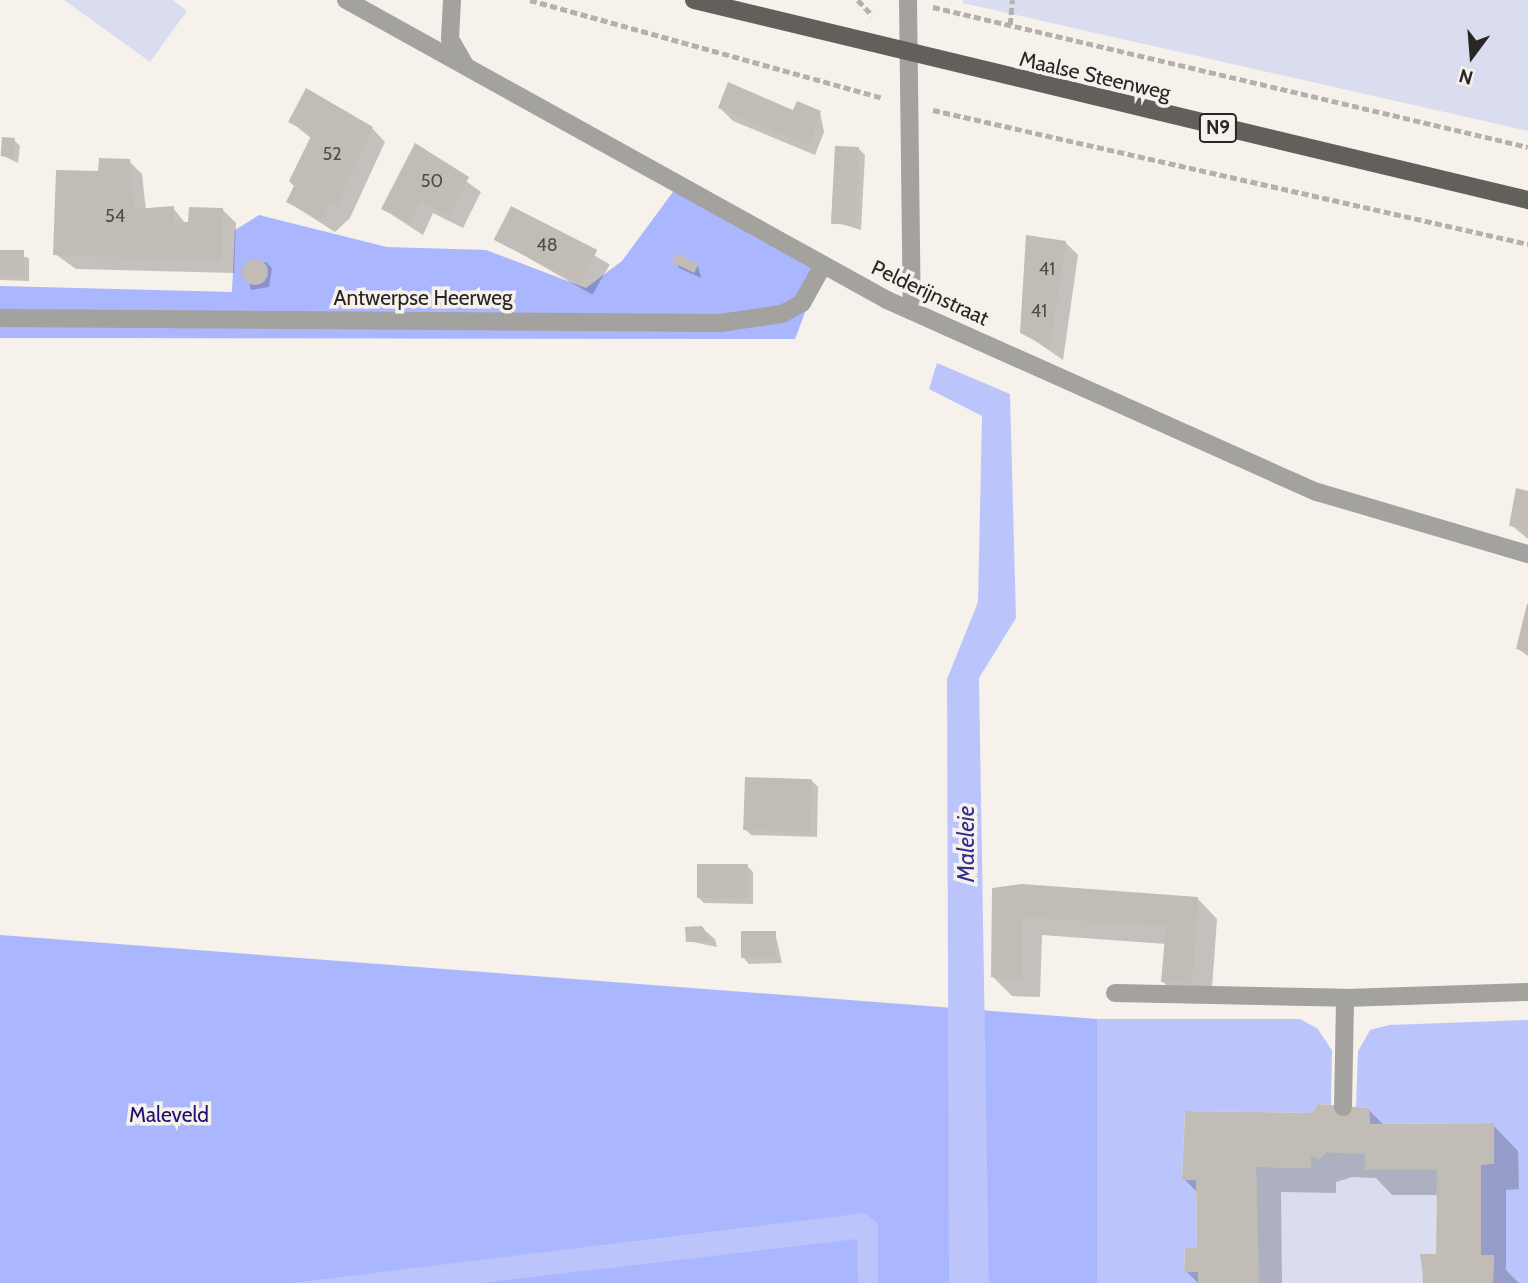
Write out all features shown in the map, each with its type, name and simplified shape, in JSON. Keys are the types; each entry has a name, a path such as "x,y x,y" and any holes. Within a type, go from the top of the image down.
{"main road":[{"name":"Maalse Steenweg","path":"694,0 908,55 1528,200"}],"street":[{"name":"Pelderijnstraat","path":"346,0 681,181 821,267 912,311 1317,492 1528,554"},
{"path":"452,0 450,39 466,67"},
{"path":"908,0 912,311"},
{"name":"Antwerpse Heerweg","path":"0,318 720,323 782,314 802,303 821,267"},
{"path":"1115,993 1345,998 1528,992"},
{"path":"1343,1107 1345,998"}],"path":[{"path":"530,0 908,104 1528,244"},
{"path":"908,0 1528,147"},
{"path":"1010,25 1012,0"}],"shaded area":[{"path":"64,0 173,0 187,11 150,62"},
{"path":"963,0 1528,0 1528,131 963,3"},
{"path":"1326,1152 1365,1154 1365,1170 1437,1170 1436,1254 1420,1254 1424,1283 1259,1283 1256,1167 1311,1168 1311,1156 1320,1159"}],"green space":[{"path":"681,181 822,267 795,339 0,338 0,286 232,292 235,230 259,215 387,247 486,250 586,288 622,261"},
{"name":"Maleveld","path":"0,935 1097,1019 1097,1283 0,1283"}],"water":[{"name":"Maleleie","path":"937,363 1010,394 1016,618 979,678 989,1283 949,1283 947,679 978,602 982,416 929,389"},
{"path":"1097,1019 1300,1019 1318,1029 1332,1050 1358,1051 1370,1030 1389,1025 1528,1020 1528,1283 1493,1283 1494,1256 1481,1255 1481,1165 1493,1123 1370,1124 1369,1108 1318,1104 1312,1113 1185,1111 1182,1179 1196,1180 1197,1248 1185,1248 1184,1271 1198,1272 1198,1283 1097,1283"},
{"path":"865,1213 878,1224 878,1283 858,1283 857,1239 481,1283 292,1283"}],"pier":[{"path":"1318,1029 1334,1047 1356,1048 1370,1030 1358,1051 1356,1107 1331,1106 1332,1050"}],"building":[{"path":"728,82 793,110 797,101 821,111 809,146 718,108"},
{"path":"306,88 373,127 337,205 330,203 321,220 286,202 294,186 289,181 312,134 288,122"},
{"path":"2,137 15,138 14,157 1,156"},
{"path":"415,143 469,177 450,216 420,202 410,223 381,209"},
{"path":"835,146 859,147 855,225 831,224"},
{"path":"99,158 130,159 134,209 174,206 174,222 188,222 189,207 223,208 222,261 53,255 56,170 98,171"},
{"path":"511,206 597,250 580,284 494,240"},
{"path":"1026,235 1066,241 1050,348 1020,333"},
{"path":"0,250 24,250 24,276 0,276"},
{"path":"676,253 698,264 694,273 672,262"},
{"path":"255,259 264,263 268,272 264,281 255,285 246,281 242,272 246,263"},
{"path":"1516,488 1528,491 1528,530 1509,526"},
{"path":"1528,604 1528,652 1516,649"},
{"path":"745,777 812,779 810,832 743,830"},
{"path":"697,864 748,864 748,898 697,898"},
{"path":"1022,884 1198,897 1192,983 1161,982 1166,926 1023,917 1021,979 991,977 992,888"},
{"path":"702,926 712,941 686,942 685,927"},
{"path":"741,931 776,931 776,958 741,958"},
{"path":"1318,1104 1369,1108 1370,1124 1494,1123 1494,1164 1481,1165 1481,1255 1494,1255 1493,1283 1424,1283 1420,1254 1436,1254 1437,1170 1365,1170 1365,1154 1326,1152 1320,1159 1311,1156 1311,1168 1256,1167 1259,1283 1198,1283 1198,1272 1184,1272 1185,1248 1197,1248 1196,1180 1182,1180 1185,1111 1312,1113"}]}
